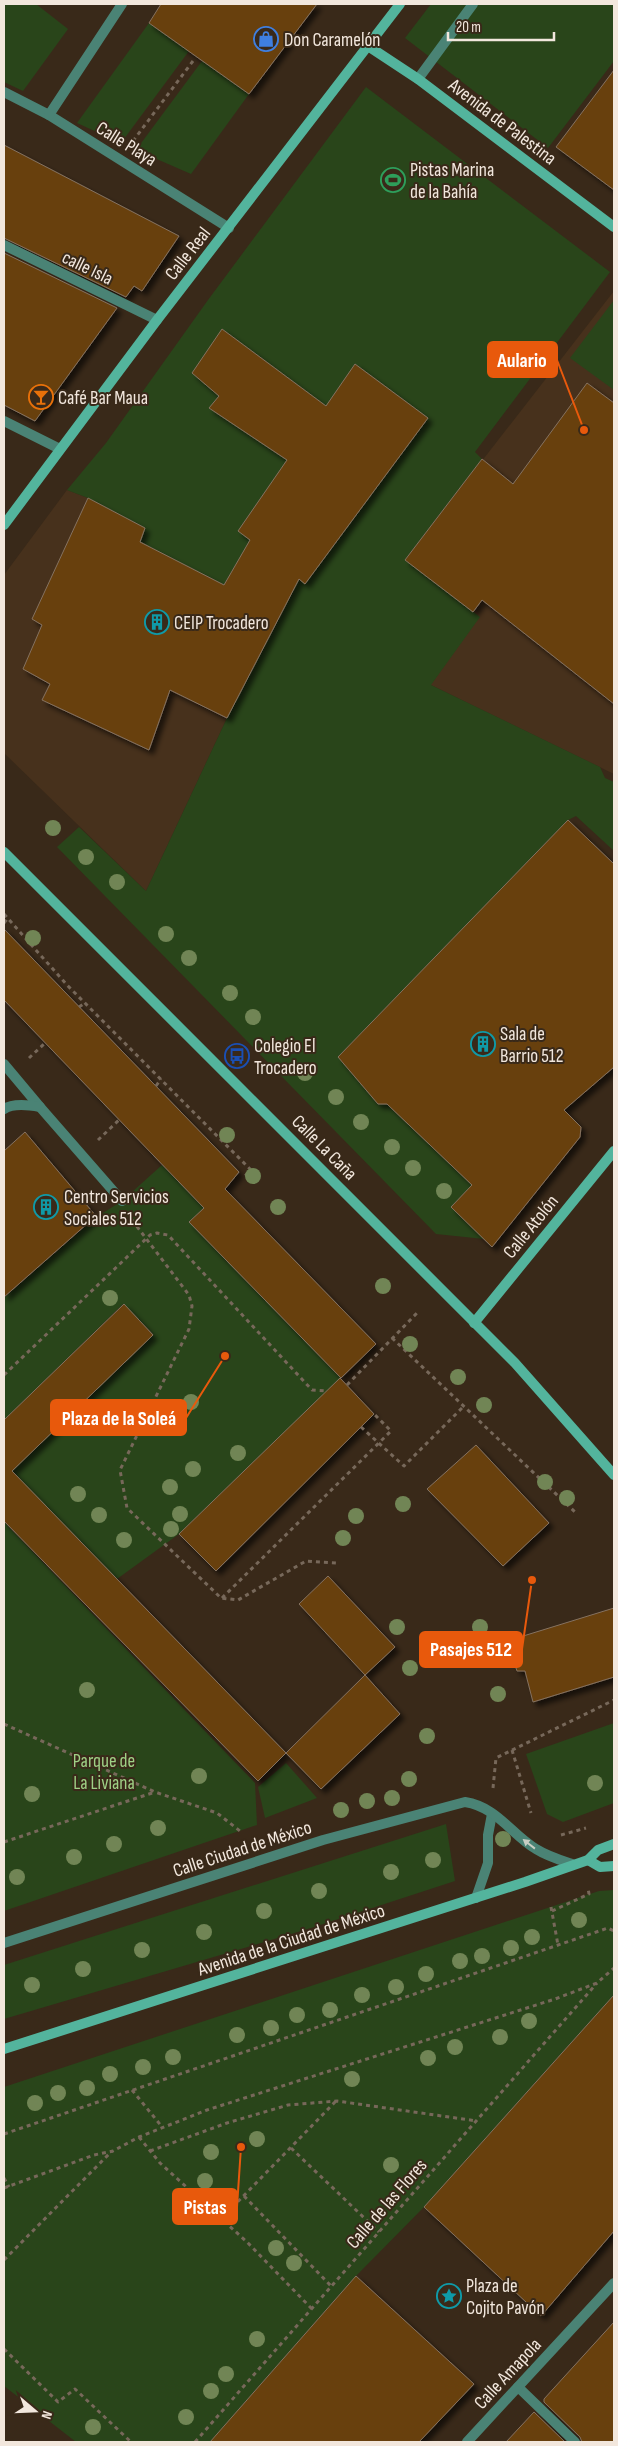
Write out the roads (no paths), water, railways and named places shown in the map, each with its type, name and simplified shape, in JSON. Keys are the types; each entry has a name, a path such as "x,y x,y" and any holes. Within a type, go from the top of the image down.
{"street":[{"path":"49,115 122,4"},
{"name":"Calle Real","path":"4,525 157,320 400,4"},
{"path":"418,79 473,4"},
{"name":"Avenida de Palestina","path":"368,46 418,79 614,227"},
{"name":"Calle Playa","path":"4,92 49,115 229,228"},
{"name":"calle Isla","path":"4,245 157,320"},
{"path":"4,421 60,449"},
{"name":"Calle La Caña","path":"4,852 516,1364 614,1475"},
{"path":"4,1064 122,1201"},
{"path":"5,1108 27,1105 40,1107"},
{"name":"Calle Atolón","path":"474,1322 614,1151"},
{"name":"Calle Ciudad de México","path":"4,1943 351,1833 465,1802 477,1804 511,1826 524,1841 536,1850 572,1864"},
{"path":"476,1898 488,1863 488,1835 492,1814"},
{"name":"Avenida de la Ciudad de México","path":"4,2049 476,1898 588,1860 598,1850 614,1844"},
{"name":"Avenida de la Ciudad de México","path":"588,1860 600,1867 614,1866"},
{"name":"Calle Amapola","path":"467,2442 614,2283"},
{"path":"518,2387 575,2442"}],"place":[{"name":"Don Caramelón","path":"266,39"},
{"name":"Pistas Marina de la Bahía","path":"393,180"},
{"name":"Café Bar Maua","path":"41,397"},
{"name":"Aulario","path":"584,430"},
{"name":"CEIP Trocadero","path":"157,622"},
{"name":"Sala de Barrio 512","path":"483,1044"},
{"name":"Colegio El Trocadero","path":"237,1056"},
{"name":"Centro Servicios Sociales 512","path":"46,1207"},
{"name":"Plaza de la Soleá","path":"225,1356"},
{"name":"Pasajes 512","path":"532,1580"},
{"name":"Pistas","path":"241,2147"},
{"name":"Plaza de Cojito Pavón","path":"449,2296"}],"park label":[{"name":"Parque de La Liviana","path":"104,1771"}]}
